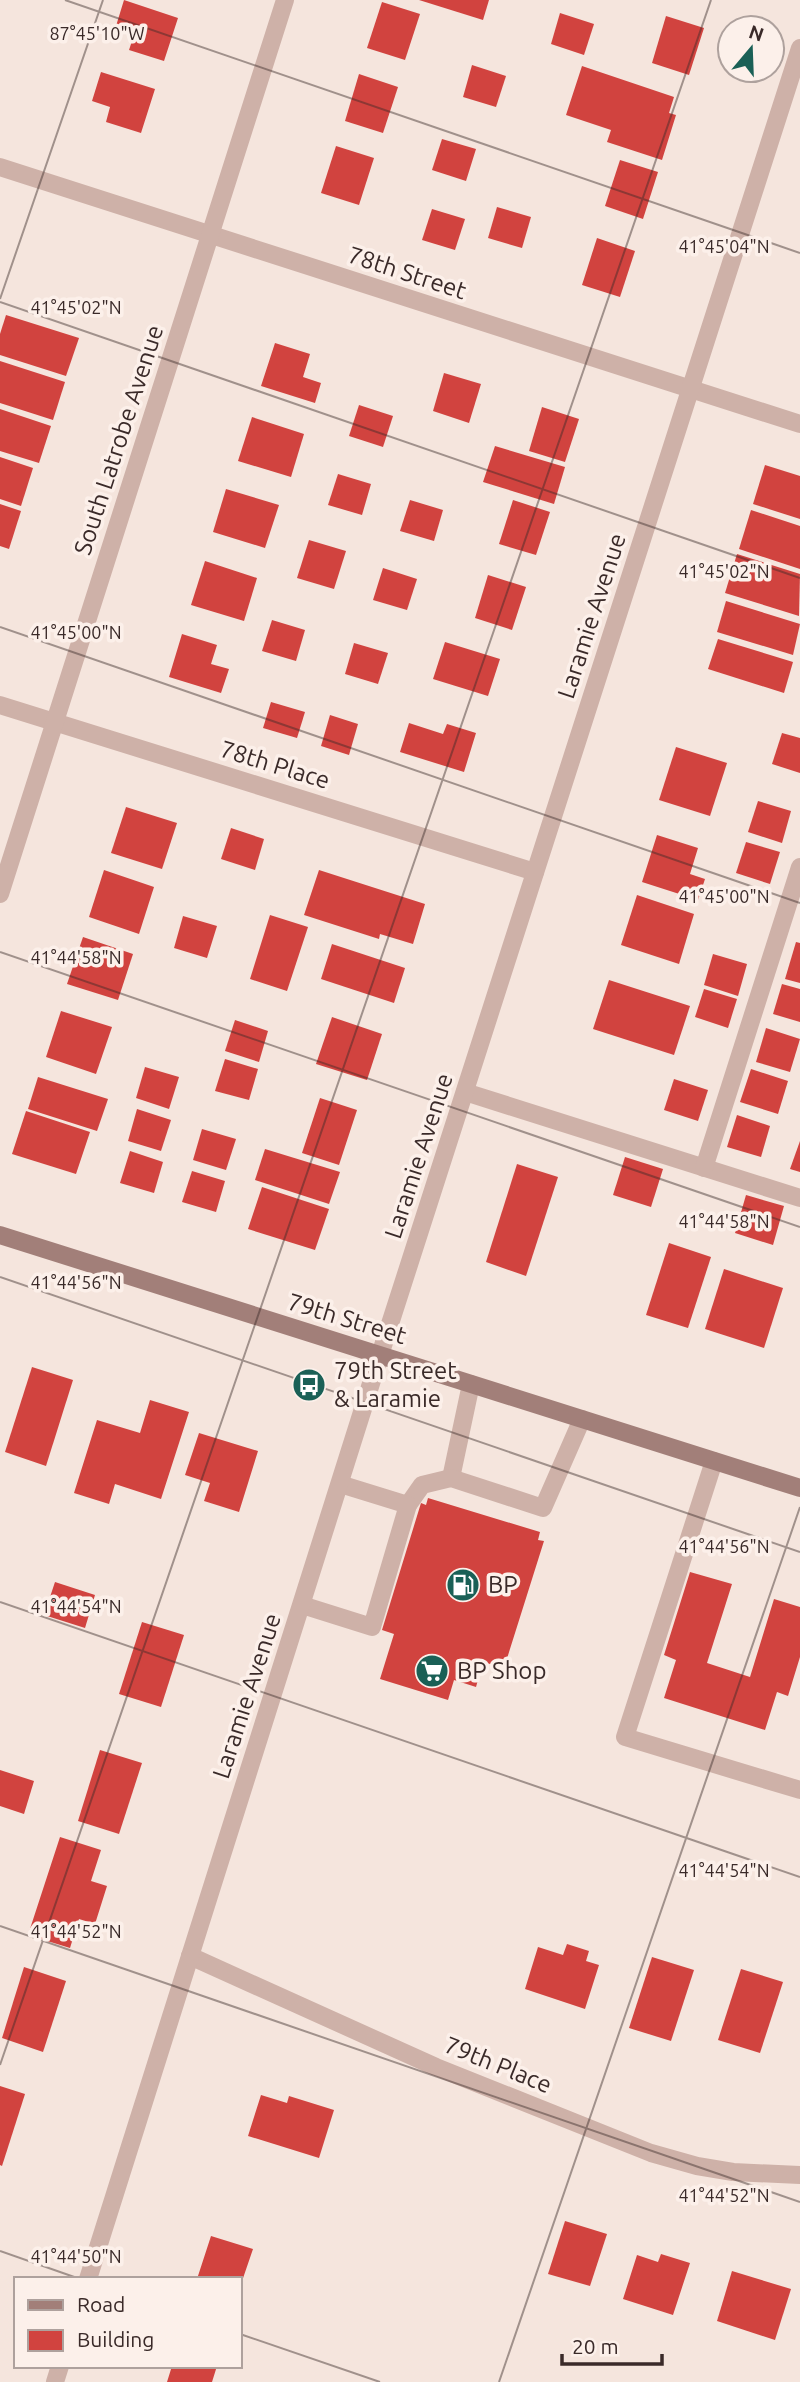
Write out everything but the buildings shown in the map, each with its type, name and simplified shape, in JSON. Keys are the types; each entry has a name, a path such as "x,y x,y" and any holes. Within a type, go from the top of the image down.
{"main road":[{"name":"79th Street","path":"0,1235 800,1488"}],"street":[{"name":"South Latrobe Avenue","path":"0,894 285,0"},
{"name":"Laramie Avenue","path":"89,2277 380,1355 800,48"},
{"name":"78th Street","path":"0,167 800,424"},
{"name":"78th Place","path":"0,705 536,872"},
{"path":"704,1168 800,867"},
{"path":"465,1092 800,1198"},
{"path":"451,1478 471,1384"},
{"path":"302,1605 372,1627 408,1505 422,1485 451,1478 543,1508 582,1419"},
{"path":"714,1461 625,1737 800,1790"},
{"path":"340,1484 408,1505"},
{"name":"79th Place","path":"190,1956 436,2067 652,2154 733,2172 800,2175"}],"place":[{"name":"79th Street & Laramie","path":"309,1385"},
{"name":"BP","path":"463,1585"},
{"name":"BP Shop","path":"432,1671"}]}
